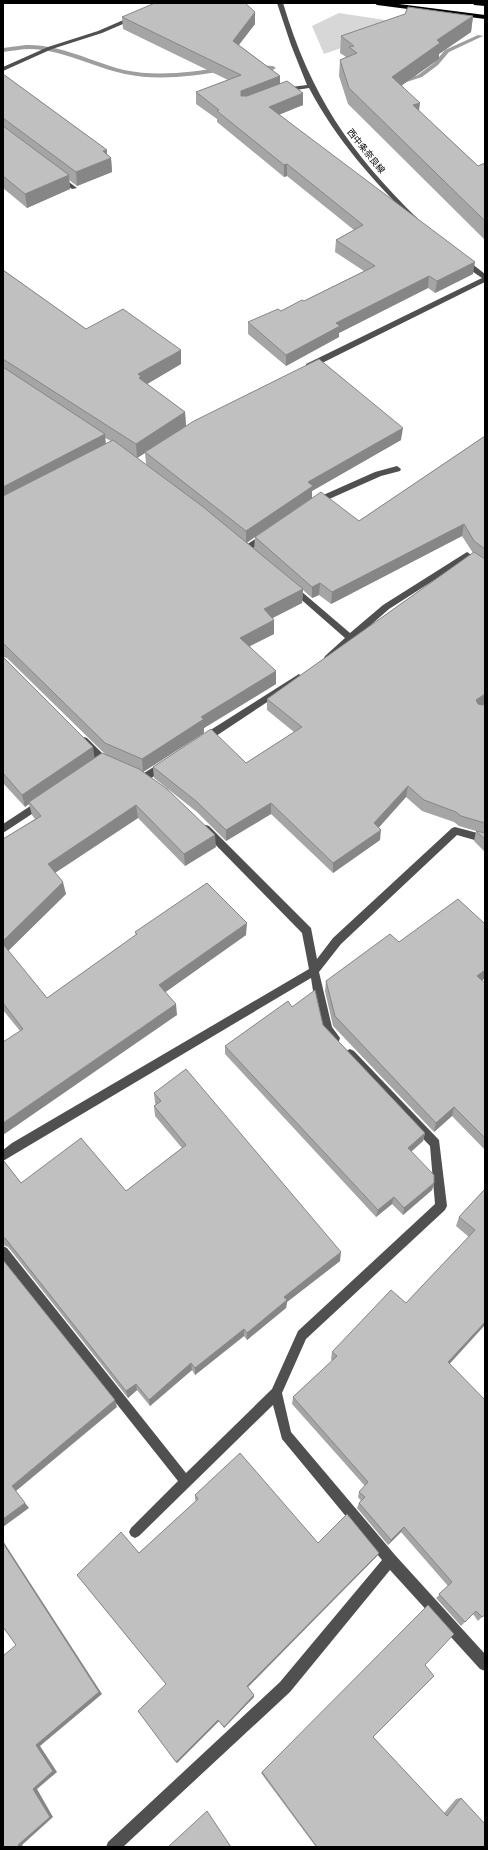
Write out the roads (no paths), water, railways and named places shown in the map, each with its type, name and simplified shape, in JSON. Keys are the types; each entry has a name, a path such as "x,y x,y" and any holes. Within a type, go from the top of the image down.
{"highway":[{"path":"477,3 485,4"}],"main road":[{"path":"378,3 485,17"}],"street":[{"name":"西中条奈良線","path":"280,3 286,25 311,86 334,126 348,145 394,198 424,228"},
{"path":"3,69 39,52 100,32 140,15"},
{"path":"279,92 311,86"},
{"path":"50,170 74,188"},
{"path":"301,370 485,278 459,257"},
{"path":"308,506 378,474 397,469"},
{"path":"246,549 271,532"},
{"path":"320,663 386,607 467,555 485,568"},
{"path":"286,583 350,638"},
{"path":"196,744 307,672"},
{"path":"76,732 100,762 117,766"},
{"path":"155,786 140,776 170,761"},
{"path":"3,829 47,799"},
{"path":"135,1532 276,1393 302,1335 441,1206 435,1144 327,1029 307,931 198,821"},
{"path":"3,1156 314,971 337,941 455,831 485,839"},
{"path":"3,1252 186,1482"},
{"path":"276,1393 286,1435 390,1560 485,1664"},
{"path":"113,1847 285,1687 390,1560"}],"waterway":[{"path":"394,84 420,76 436,64 447,51 480,36"},
{"path":"3,50 33,47 57,51 102,66 137,74 187,74 225,69"},
{"path":"254,67 273,68"}]}
